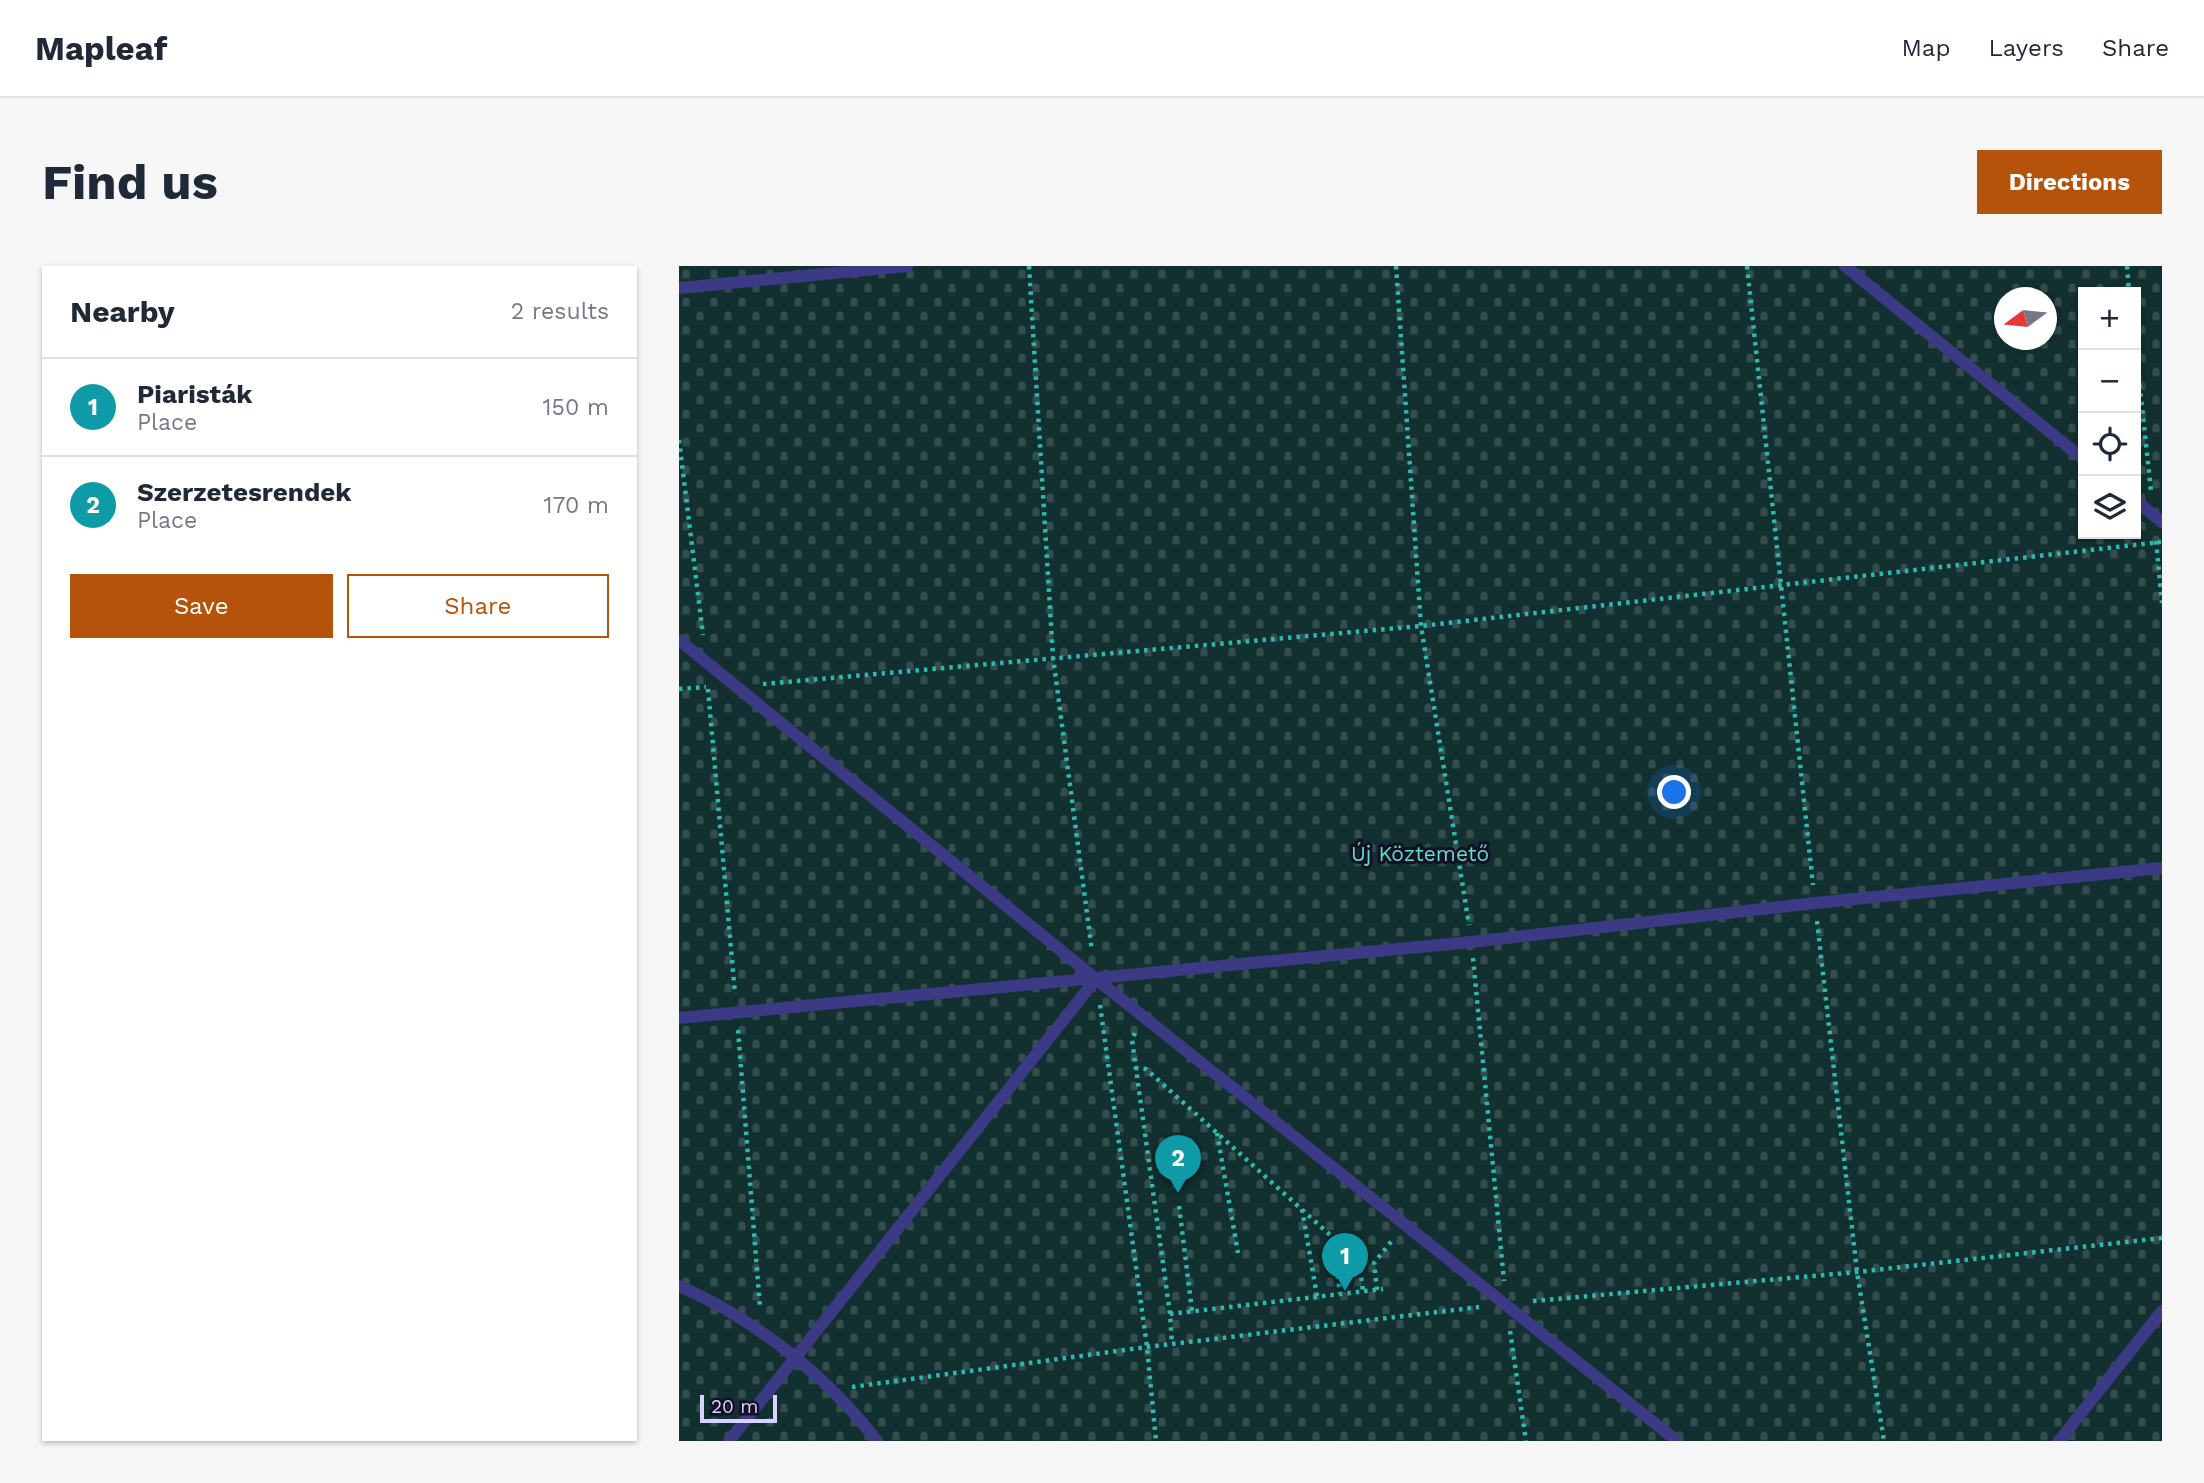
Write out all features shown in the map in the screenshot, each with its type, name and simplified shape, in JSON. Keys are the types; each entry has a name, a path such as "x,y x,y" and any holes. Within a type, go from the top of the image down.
{"lane":[{"path":"679,288 907,266"},
{"path":"1845,266 2078,455"},
{"path":"2141,505 2158,519"},
{"path":"679,640 1096,979 1677,1441"},
{"path":"679,1018 1471,942 1815,903 2162,868"},
{"path":"729,1441 1096,979"},
{"path":"679,1286 724,1309 762,1333 831,1390 877,1441"},
{"path":"2059,1441 2162,1311"}],"path":[{"path":"1029,266 1053,657 1147,1347 1156,1441"},
{"path":"1396,266 1421,626 1471,942 1507,1304 1526,1441"},
{"path":"1747,266 1857,1272 1884,1441"},
{"path":"2127,266 2129,287"},
{"path":"2141,389 2158,519 2162,603"},
{"path":"679,440 706,662"},
{"path":"679,689 737,687 1421,626 2159,542"},
{"path":"708,686 762,1333"},
{"path":"1145,1017 1132,1040 1172,1344"},
{"path":"1136,1068 1146,1069 1359,1261 1363,1291"},
{"path":"1217,1133 1238,1253"},
{"path":"1179,1206 1192,1311"},
{"path":"1302,1209 1317,1296"},
{"path":"1170,1314 1380,1289 1374,1264 1406,1224"},
{"path":"1334,1250 1339,1294"}],"green space":[{"name":"Új Köztemető","path":"679,266 2162,266 2162,1441 679,1441"}],"place":[{"name":"Szerzetesrendek","path":"1178,1193"},
{"name":"Piaristák","path":"1345,1291"}]}
